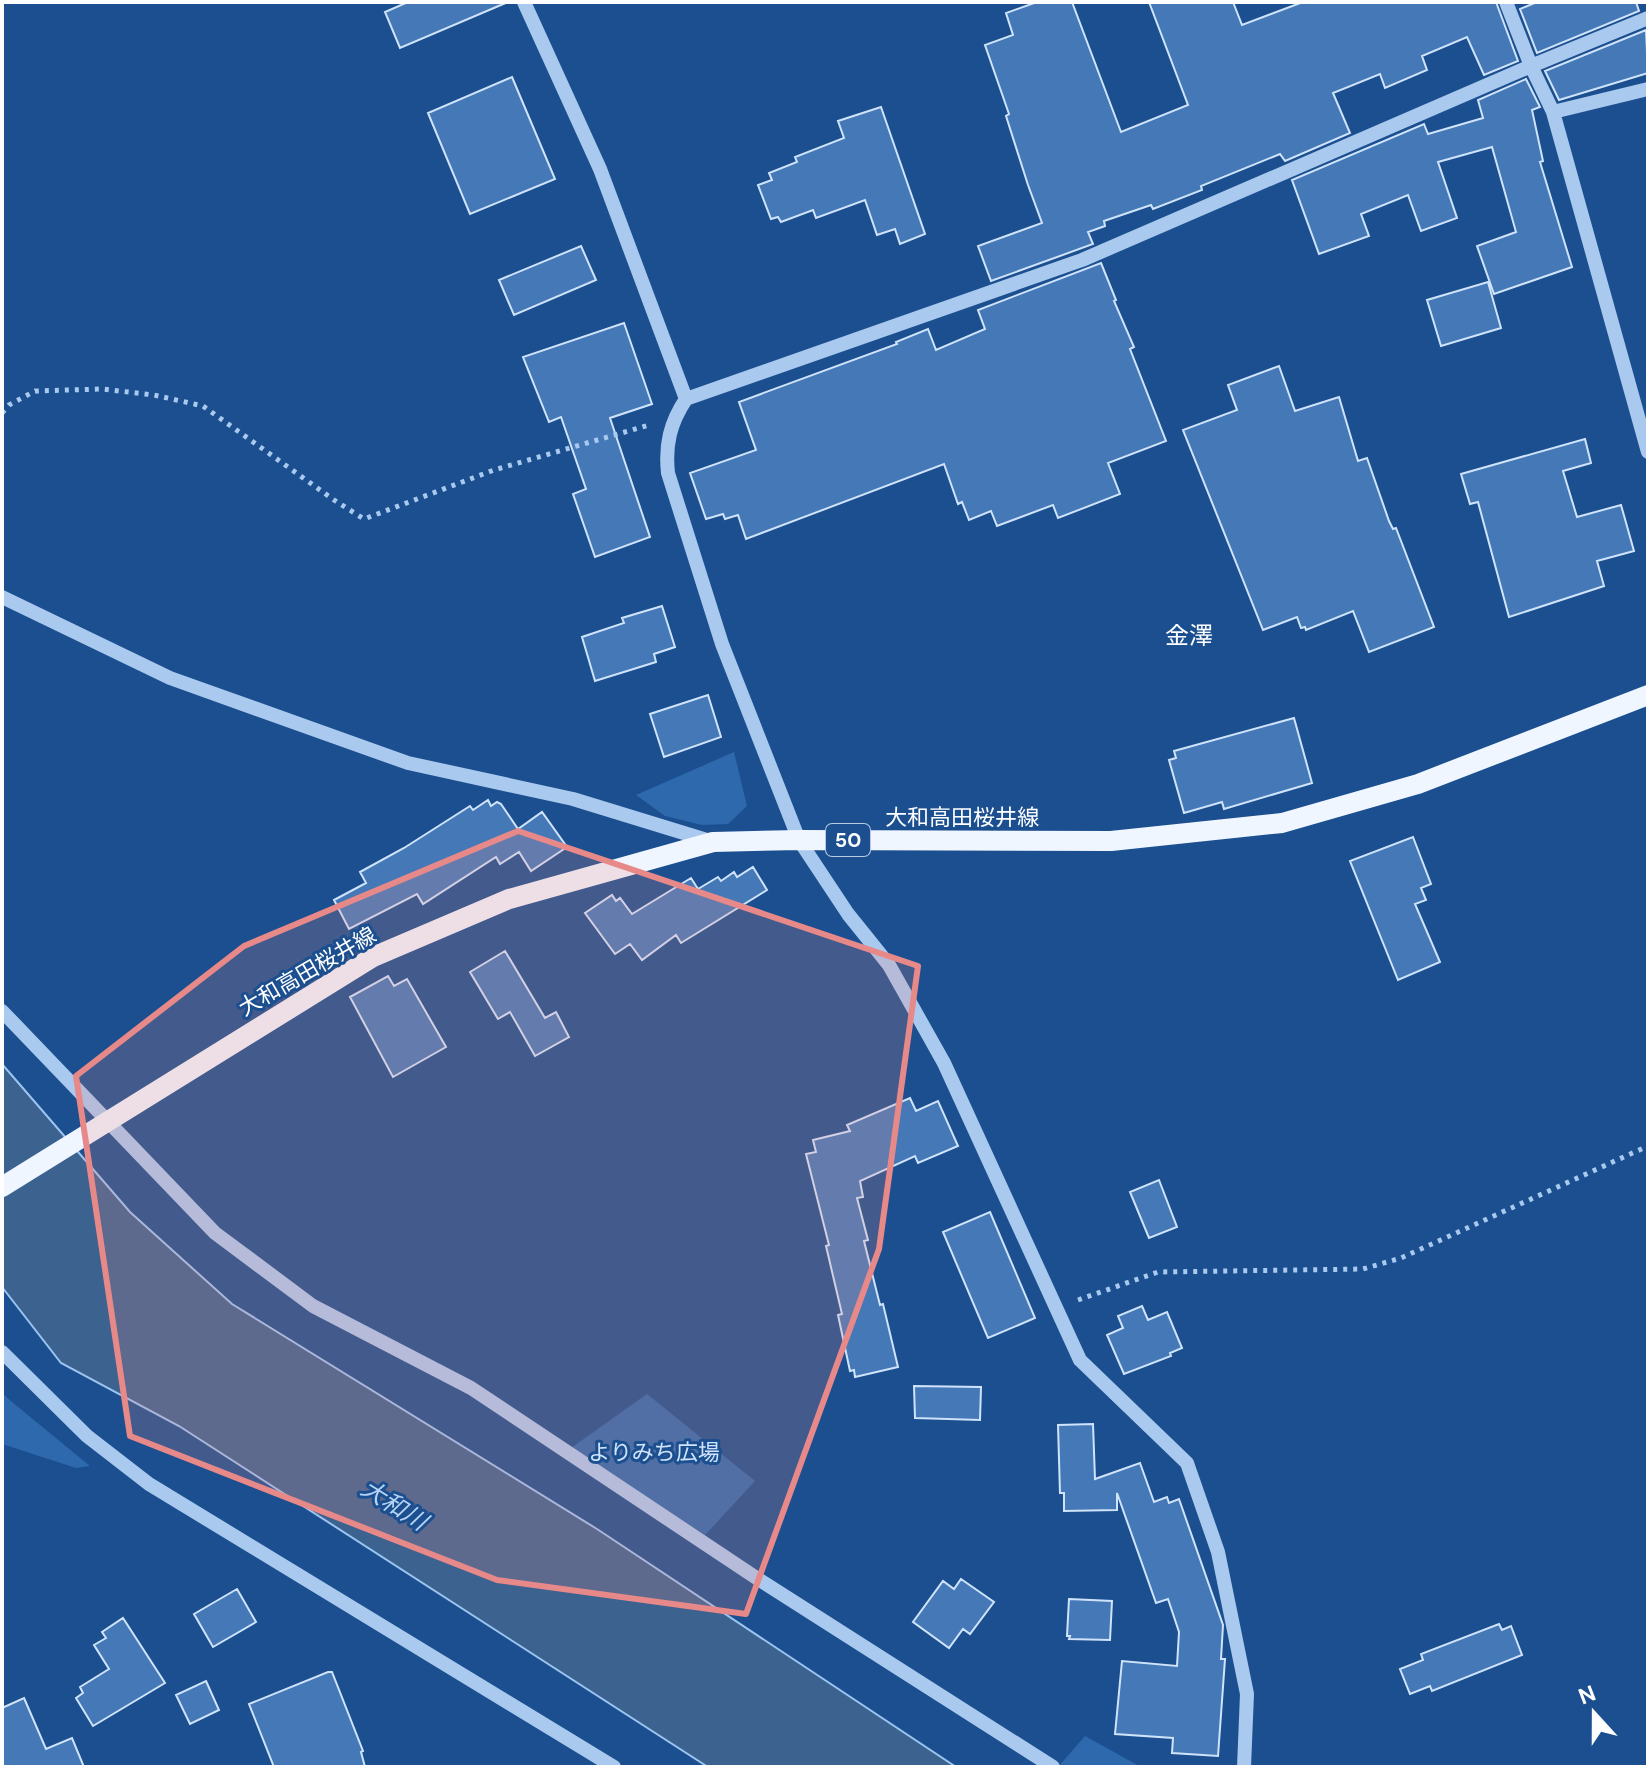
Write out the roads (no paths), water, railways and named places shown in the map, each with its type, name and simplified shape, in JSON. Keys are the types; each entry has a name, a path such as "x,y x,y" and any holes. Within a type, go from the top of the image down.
{"main road":[{"name":"大和高田桜井線","path":"2,1187 373,957 509,899 713,842 1111,841 1282,823 1418,784 1648,695"}],"street":[{"path":"524,2 600,169 686,399"},
{"path":"1506,2 1553,112 1648,452"},
{"path":"1244,1767 1247,1694 1218,1552 1187,1463 1080,1360 944,1063 889,965 848,914 799,840 722,644 668,473 666,453 673,418 686,399 1082,260 1648,18"},
{"path":"1553,112 1648,89"},
{"path":"2,597 170,678 408,763 573,799 713,842"},
{"path":"2,1011 100,1125 215,1233 313,1306 471,1388 755,1577 1053,1767"},
{"path":"2,1352 87,1436 149,1484 614,1767"}],"water":[{"name":"大和川","path":"2,1064 130,1212 232,1304 597,1529 956,1767 708,1767 179,1426 61,1363 2,1287"}],"district":[{"name":"金澤","path":"1189,636"}],"park label":[{"name":"よりみち広場","path":"654,1452"}]}
